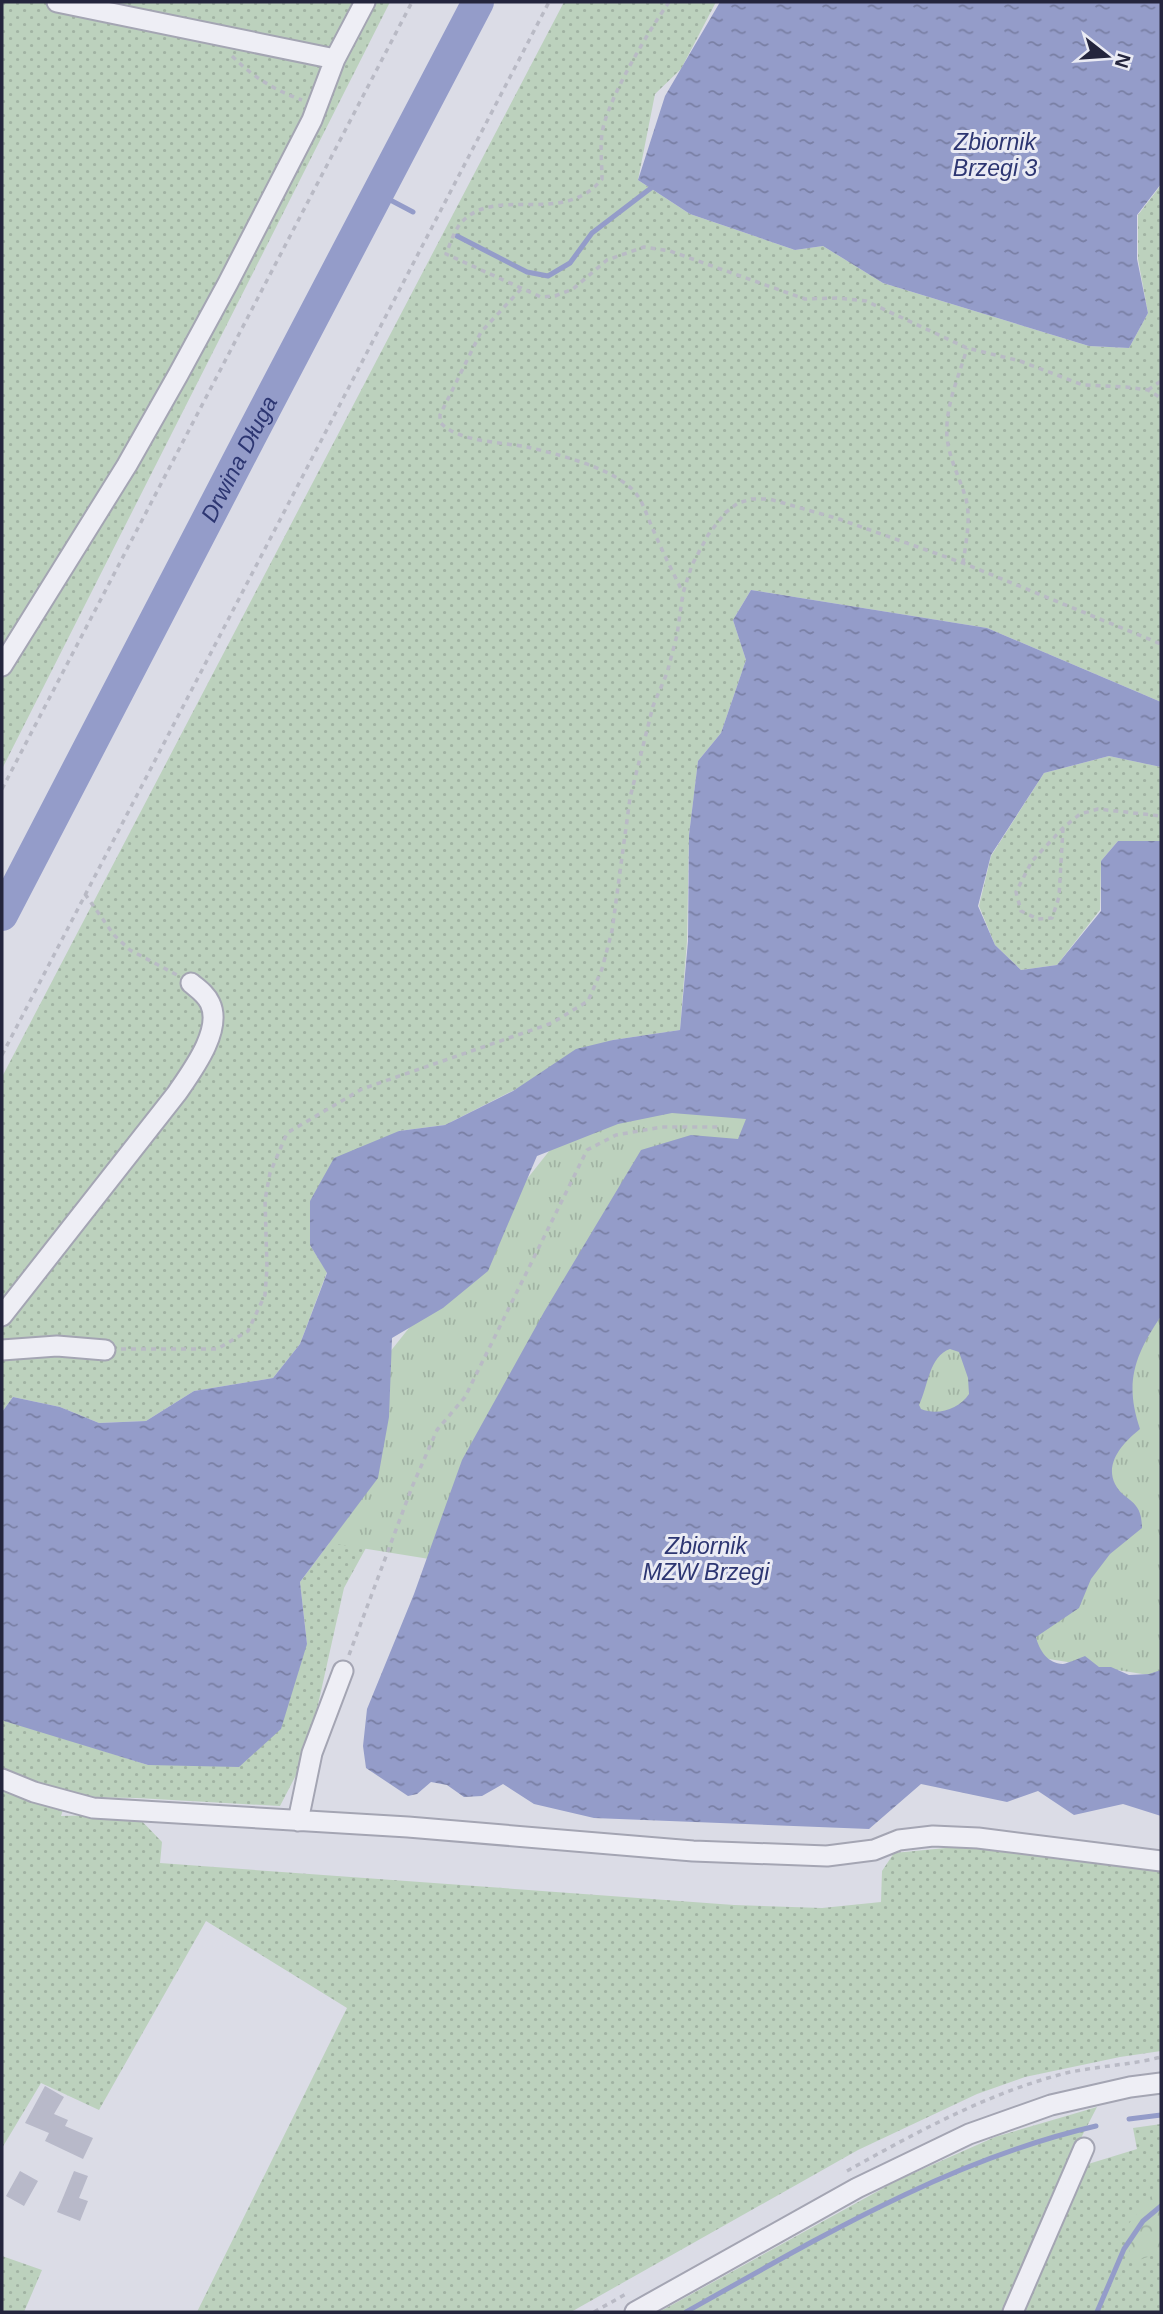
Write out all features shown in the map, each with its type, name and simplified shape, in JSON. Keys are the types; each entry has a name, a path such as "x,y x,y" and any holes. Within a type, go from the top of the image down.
{"street":[{"path":"57,2 335,59"},
{"path":"2,666 166,398 318,106 335,59 365,2"},
{"path":"2,1316 177,1093 201,1054 214,1020 211,1004 191,983"},
{"path":"2,1350 57,1346 105,1350"},
{"path":"298,1821 312,1753 343,1671"},
{"path":"2,1779 34,1792 93,1808 408,1827 693,1851 827,1856 874,1850 899,1840 933,1836 978,1838 1161,1861"},
{"path":"635,2312 858,2188 969,2134 1051,2105 1161,2083"},
{"path":"1013,2312 1084,2148"}],"path":[{"path":"2,789 412,2"},
{"path":"2,1055 549,2"},
{"path":"669,2 610,106 601,146 602,179 594,190 578,200 556,204 500,205 480,210 461,223 446,254 541,297 555,296 573,289 607,260 644,247 670,251 805,299 866,301 967,348 1020,362 1083,385 1147,390 1161,398"},
{"path":"226,38 232,56 251,74 278,91 318,106"},
{"path":"521,289 481,332 440,415 440,422 451,432 495,443 526,447 583,464 608,474 632,489 644,506 683,593"},
{"path":"963,563 968,531 966,500 954,471 947,437 949,403 967,348"},
{"path":"1147,390 1161,381"},
{"path":"105,1350 217,1349 247,1331 265,1295 265,1200 270,1173 287,1133 362,1090 552,1023 588,1001 602,969 612,931 630,798 653,706 667,673 677,635 683,593 692,565 708,535 724,513 738,503 752,499 769,499 839,519 963,563 1161,644"},
{"path":"1063,828 1059,897 1052,918 1038,919 1021,911 1016,892 1032,861 1063,828 1080,814 1098,809 1161,816"},
{"path":"85,894 114,934 130,950 191,983"},
{"path":"343,1671 412,1487 437,1430 465,1397 587,1150 616,1135 662,1127 720,1127"}],"green space":[{"path":"2,2 390,2 2,769"},
{"path":"564,2 716,2 681,69 655,94 638,180 690,214 795,250 823,246 883,283 1089,346 1129,348 1148,313 1138,259 1138,215 1161,185 1161,702 987,628 751,590 733,620 746,660 721,733 698,761 689,835 687,941 680,1030 613,1040 445,1125 399,1131 310,1245 327,1272 300,1344 273,1378 194,1391 146,1421 99,1423 60,1407 13,1397 2,1412 2,1077"},
{"path":"1109,756 1161,767 1161,841 1118,841 1101,861 1100,910 1057,965 1021,970 995,945 979,906 991,856 1044,773"},
{"path":"633,1045 1161,1141 1161,1677 249,1530"},
{"path":"378,1478 400,1486 344,1588 307,1754 280,1806 67,1797 61,1816 135,1814 162,1842 160,1863 734,1905 822,1908 881,1902 882,1871 894,1853 956,1847 1017,1850 1161,1867 1161,2051 1025,2077 977,2094 858,2150 571,2312 197,2312 347,2008 206,1921 99,2110 41,2083 2,2148 2,1719 148,1765 307,1644 300,1582"},
{"path":"1097,2107 1050,2198 1003,2312 659,2312 898,2180 995,2137"},
{"path":"1161,2124 1161,2312 1021,2312 1085,2165 1137,2149 1133,2128"},
{"path":"1161,2184 1161,2252 1131,2263 1126,2227"},
{"path":"2,2256 42,2270 24,2312 2,2312"}],"water":[{"name":"Zbiornik Brzegi 3","path":"720,2 1161,2 1161,184 1137,215 1137,259 1148,313 1129,348 1089,346 883,283 823,246 795,250 690,214 638,180 665,96"},
{"name":"Zbiornik MZW Brzegi","path":"751,590 987,628 1161,702 1161,767 1109,756 1044,773 991,855 978,906 995,945 1021,970 1057,965 1101,911 1101,861 1118,841 1161,841 1161,1316 1144,1344 1135,1370 1133,1397 1140,1429 1123,1446 1112,1468 1115,1484 1139,1511 1142,1528 1110,1554 1091,1579 1079,1608 1036,1637 1039,1647 1053,1662 1063,1664 1085,1656 1099,1667 1111,1667 1129,1675 1161,1670 1161,1816 1123,1804 1074,1815 1038,1791 1007,1802 921,1784 869,1829 594,1818 534,1804 503,1784 482,1796 464,1797 447,1785 431,1782 417,1794 408,1796 366,1768 363,1746 367,1709 414,1594 462,1460 544,1312 641,1150 691,1135 738,1139 746,1119 672,1113 618,1124 537,1156 488,1271 443,1308 392,1338 389,1417 378,1478 300,1582 307,1644 281,1729 239,1767 148,1765 4,1721 2,1412 13,1397 60,1407 99,1423 146,1421 194,1391 273,1378 300,1344 327,1273 310,1245 310,1201 334,1158 399,1131 445,1125 513,1091 576,1049 613,1040 680,1030 688,941 689,835 698,761 721,733 746,660 733,620","holes":["950,1349 959,1352 968,1378 969,1394 960,1404 948,1410 934,1412 921,1409 919,1405 933,1365"]}],"building":[{"path":"45,2086 64,2097 54,2114 68,2120 65,2126 93,2138 83,2159 45,2141 49,2133 25,2123"},
{"path":"20,2171 38,2181 24,2206 6,2196"},
{"path":"74,2171 88,2176 79,2198 88,2201 80,2221 57,2212"}],"waterway":[{"name":"Drwina Długa","path":"2,915 478,2"},
{"path":"457,236 527,272 548,276 570,263 592,233 651,188"},
{"path":"377,193 413,212"},
{"path":"1129,2119 1161,2115"},
{"path":"686,2312 885,2204 988,2159 1096,2126"},
{"path":"1097,2312 1124,2249 1143,2221 1161,2206"}]}
